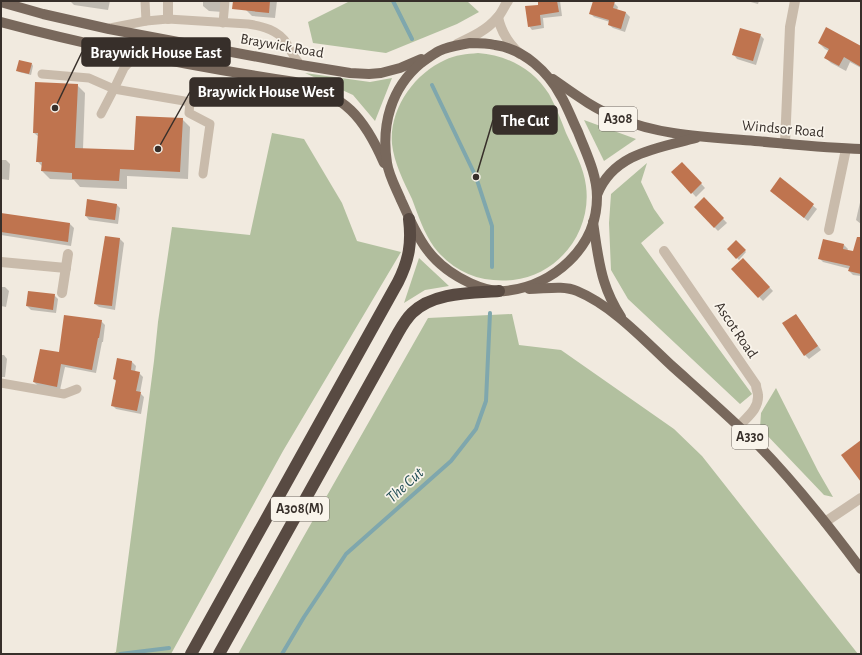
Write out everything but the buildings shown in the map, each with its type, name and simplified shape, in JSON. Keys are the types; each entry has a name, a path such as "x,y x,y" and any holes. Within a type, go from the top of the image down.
{"highway":[{"name":"A308(M)","path":"191,654 398,282 405,266 410,248 411,234 409,219"},
{"name":"A308(M)","path":"219,654 407,319 419,307 439,298 502,291"}],"main road":[{"name":"Braywick Road","path":"1,2 43,14 109,29 350,73 381,73 400,68 438,51"},
{"path":"4,24 137,54 295,82 320,90 341,102 357,116 374,140 388,172 409,219 423,245 431,256 463,280 487,289 502,291 534,285 550,277 561,269 571,261 580,250 588,236 596,209 597,197 594,177 588,157 561,96 545,73 534,63 509,48 497,45 482,43 458,45 438,51 414,69 405,79 392,100 388,114 386,141 386,162 388,172"},
{"name":"Windsor Road","path":"545,73 584,101 600,110 629,123 654,130 702,137 861,150"},
{"name":"Windsor Road","path":"597,197 600,189 608,177 628,158 655,148 702,137"},
{"name":"A330","path":"593,222 604,282 609,295 623,320"},
{"name":"A330","path":"502,291 550,288 569,289 590,298 623,320 739,426 791,481 861,569"}],"street":[{"path":"168,1 168,19"},
{"path":"448,48 478,34 498,17 508,1"},
{"path":"785,144 790,27 795,1"},
{"path":"498,17 506,38 522,55"},
{"path":"829,230 846,149"},
{"name":"Ascot Road","path":"664,252 756,385 758,396 757,404 754,410 739,426"},
{"path":"62,293 68,254"},
{"path":"1,262 66,268"},
{"path":"825,522 861,498"}],"lane":[{"path":"145,1 146,21"},
{"path":"223,23 225,1"},
{"path":"109,29 146,21 168,19 258,26 273,31 283,39 301,65"},
{"path":"101,114 124,68 137,54"},
{"path":"42,74 89,78 114,89 190,102 189,113 210,124 204,174"},
{"path":"1,383 64,394 77,389"}],"green space":[{"path":"350,1 467,1 479,12 457,24 386,53 313,43 308,22"},
{"path":"465,54 489,54 509,60 527,71 543,85 554,104 585,179 586,203 584,219 578,234 569,248 558,260 545,270 530,276 513,280 501,281 479,278 459,270 442,256 427,236 397,165 393,151 392,131 395,118 399,106 414,84 423,74 449,58"},
{"path":"305,73 370,82 392,78 375,121 353,95"},
{"path":"584,120 636,139 604,161"},
{"path":"272,133 304,139 342,203 357,241 401,252 283,451 171,654 112,654 116,652 158,322 172,227 250,235"},
{"path":"647,163 641,182 654,209 664,223 641,243 752,394 740,404 628,299 611,270 609,223 611,194"},
{"path":"419,258 449,286 425,290 404,303"},
{"path":"512,314 519,345 561,350 674,429 702,456 858,654 238,654 428,318"},
{"path":"776,388 818,471 833,497 824,495 760,428 761,413"}],"waterway":[{"name":"The Cut","path":"393,1 412,39"},
{"name":"The Cut","path":"432,85 476,177 492,226 492,267"},
{"name":"The Cut","path":"282,654 304,617 346,554 451,461 476,429 486,401 490,313"},
{"path":"120,654 169,648"}],"place":[{"name":"Braywick House East","path":"55,108"},
{"name":"Braywick House West","path":"158,149"},
{"name":"The Cut","path":"476,177"}]}
